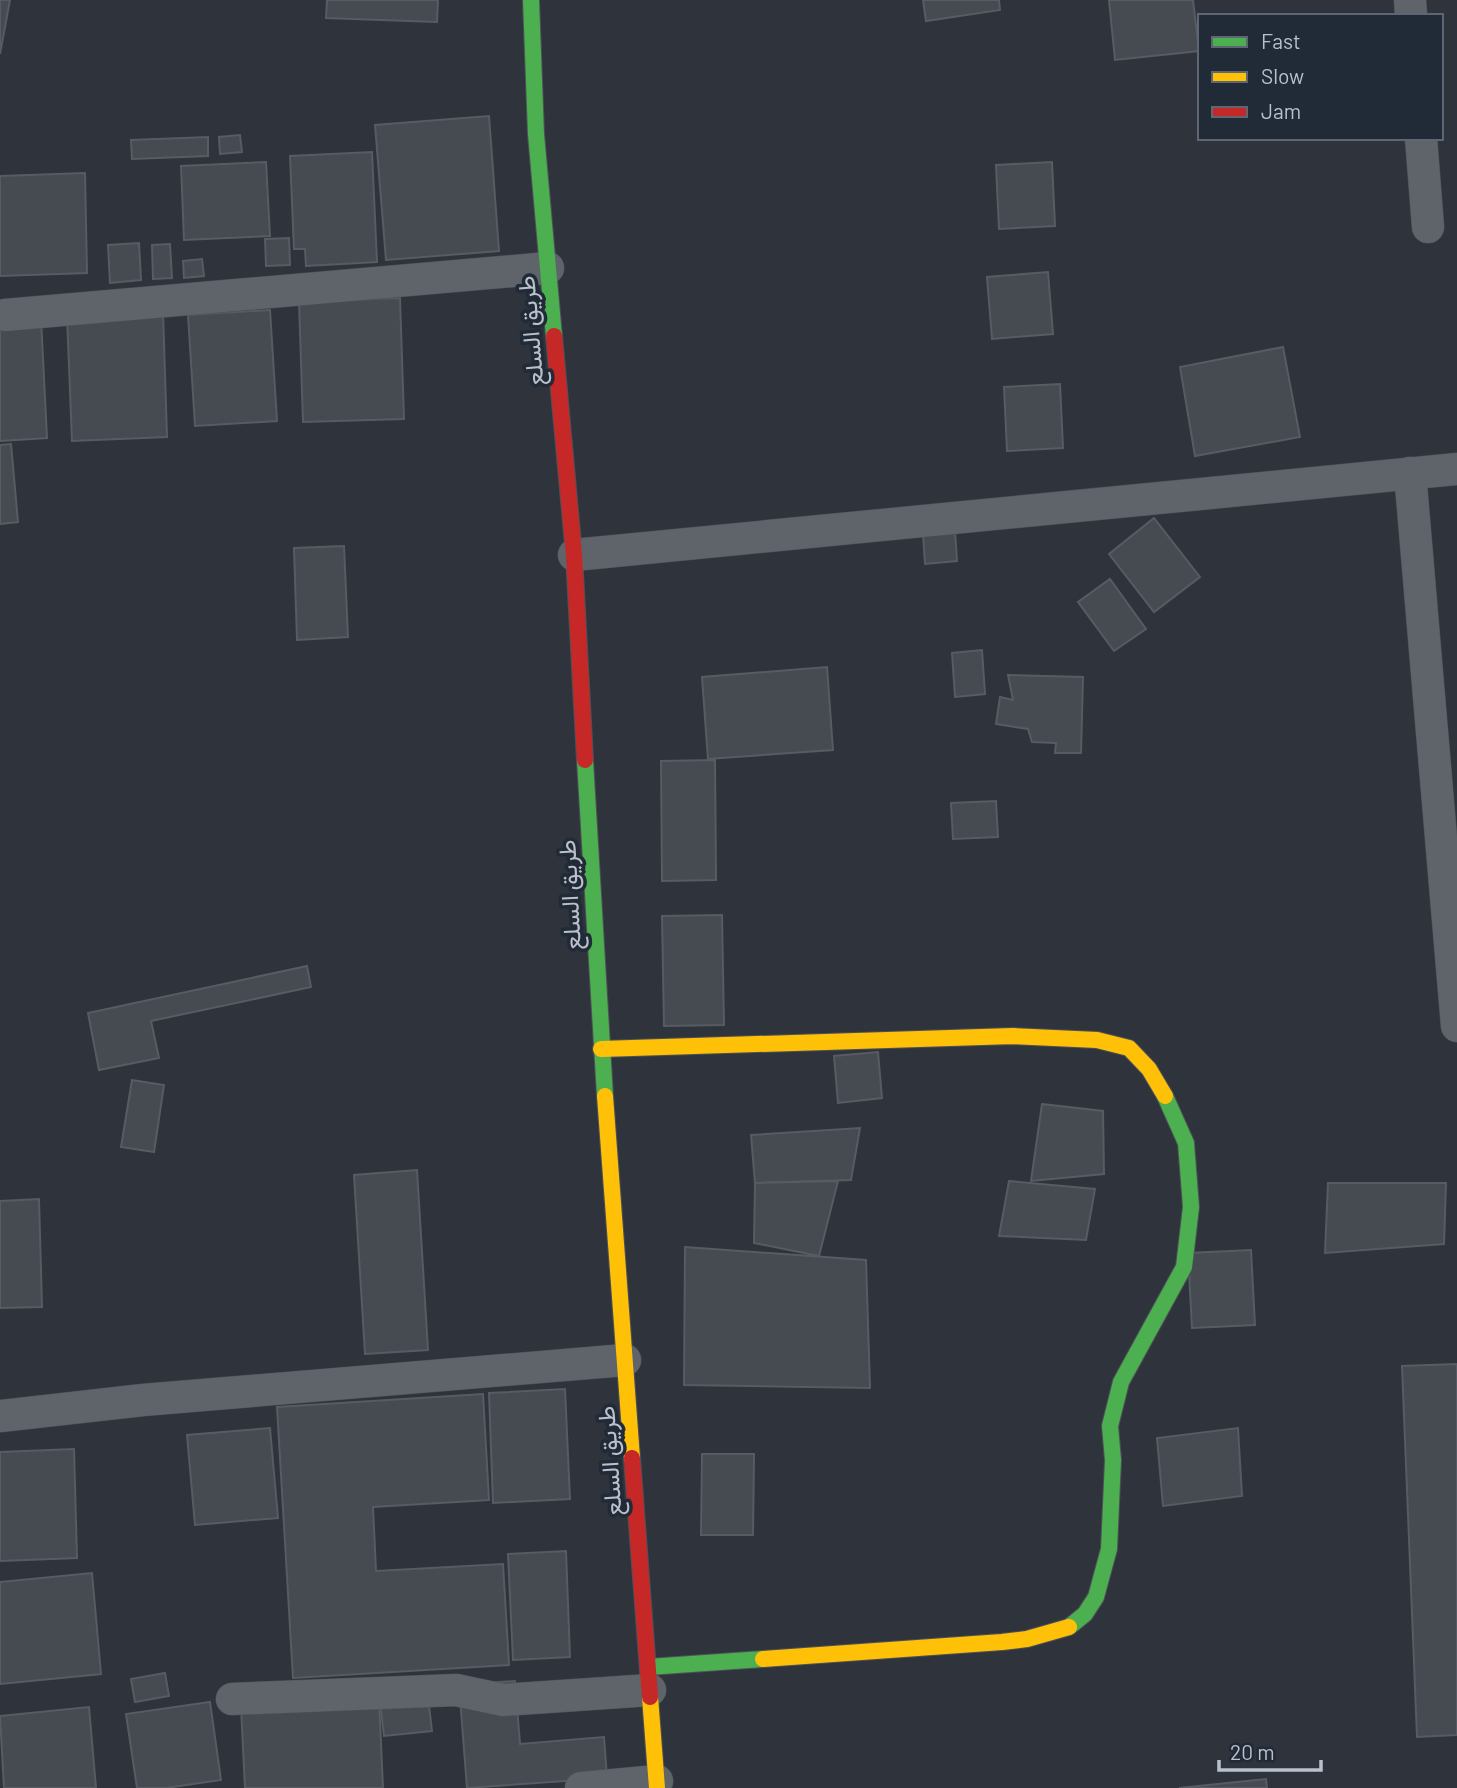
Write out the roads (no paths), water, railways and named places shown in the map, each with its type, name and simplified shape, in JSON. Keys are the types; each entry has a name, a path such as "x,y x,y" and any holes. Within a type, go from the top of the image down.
{"street":[{"name":"طريق السلع","path":"531,0 536,134 574,555 601,1049 657,1785"},
{"path":"1421,140 1428,227"},
{"path":"5,315 548,268"},
{"path":"574,555 1457,469"},
{"path":"1410,473 1457,1026"},
{"path":"232,1699 456,1690 503,1700 649,1679 1002,1642 1071,1627 1097,1597 1109,1549 1113,1460 1110,1426 1121,1381 1184,1267 1191,1207 1186,1143 1163,1092 1149,1069 1129,1048 1097,1040 1013,1037 601,1049"},
{"path":"0,1416 143,1400 625,1360"},
{"path":"581,1788 657,1785"}]}
